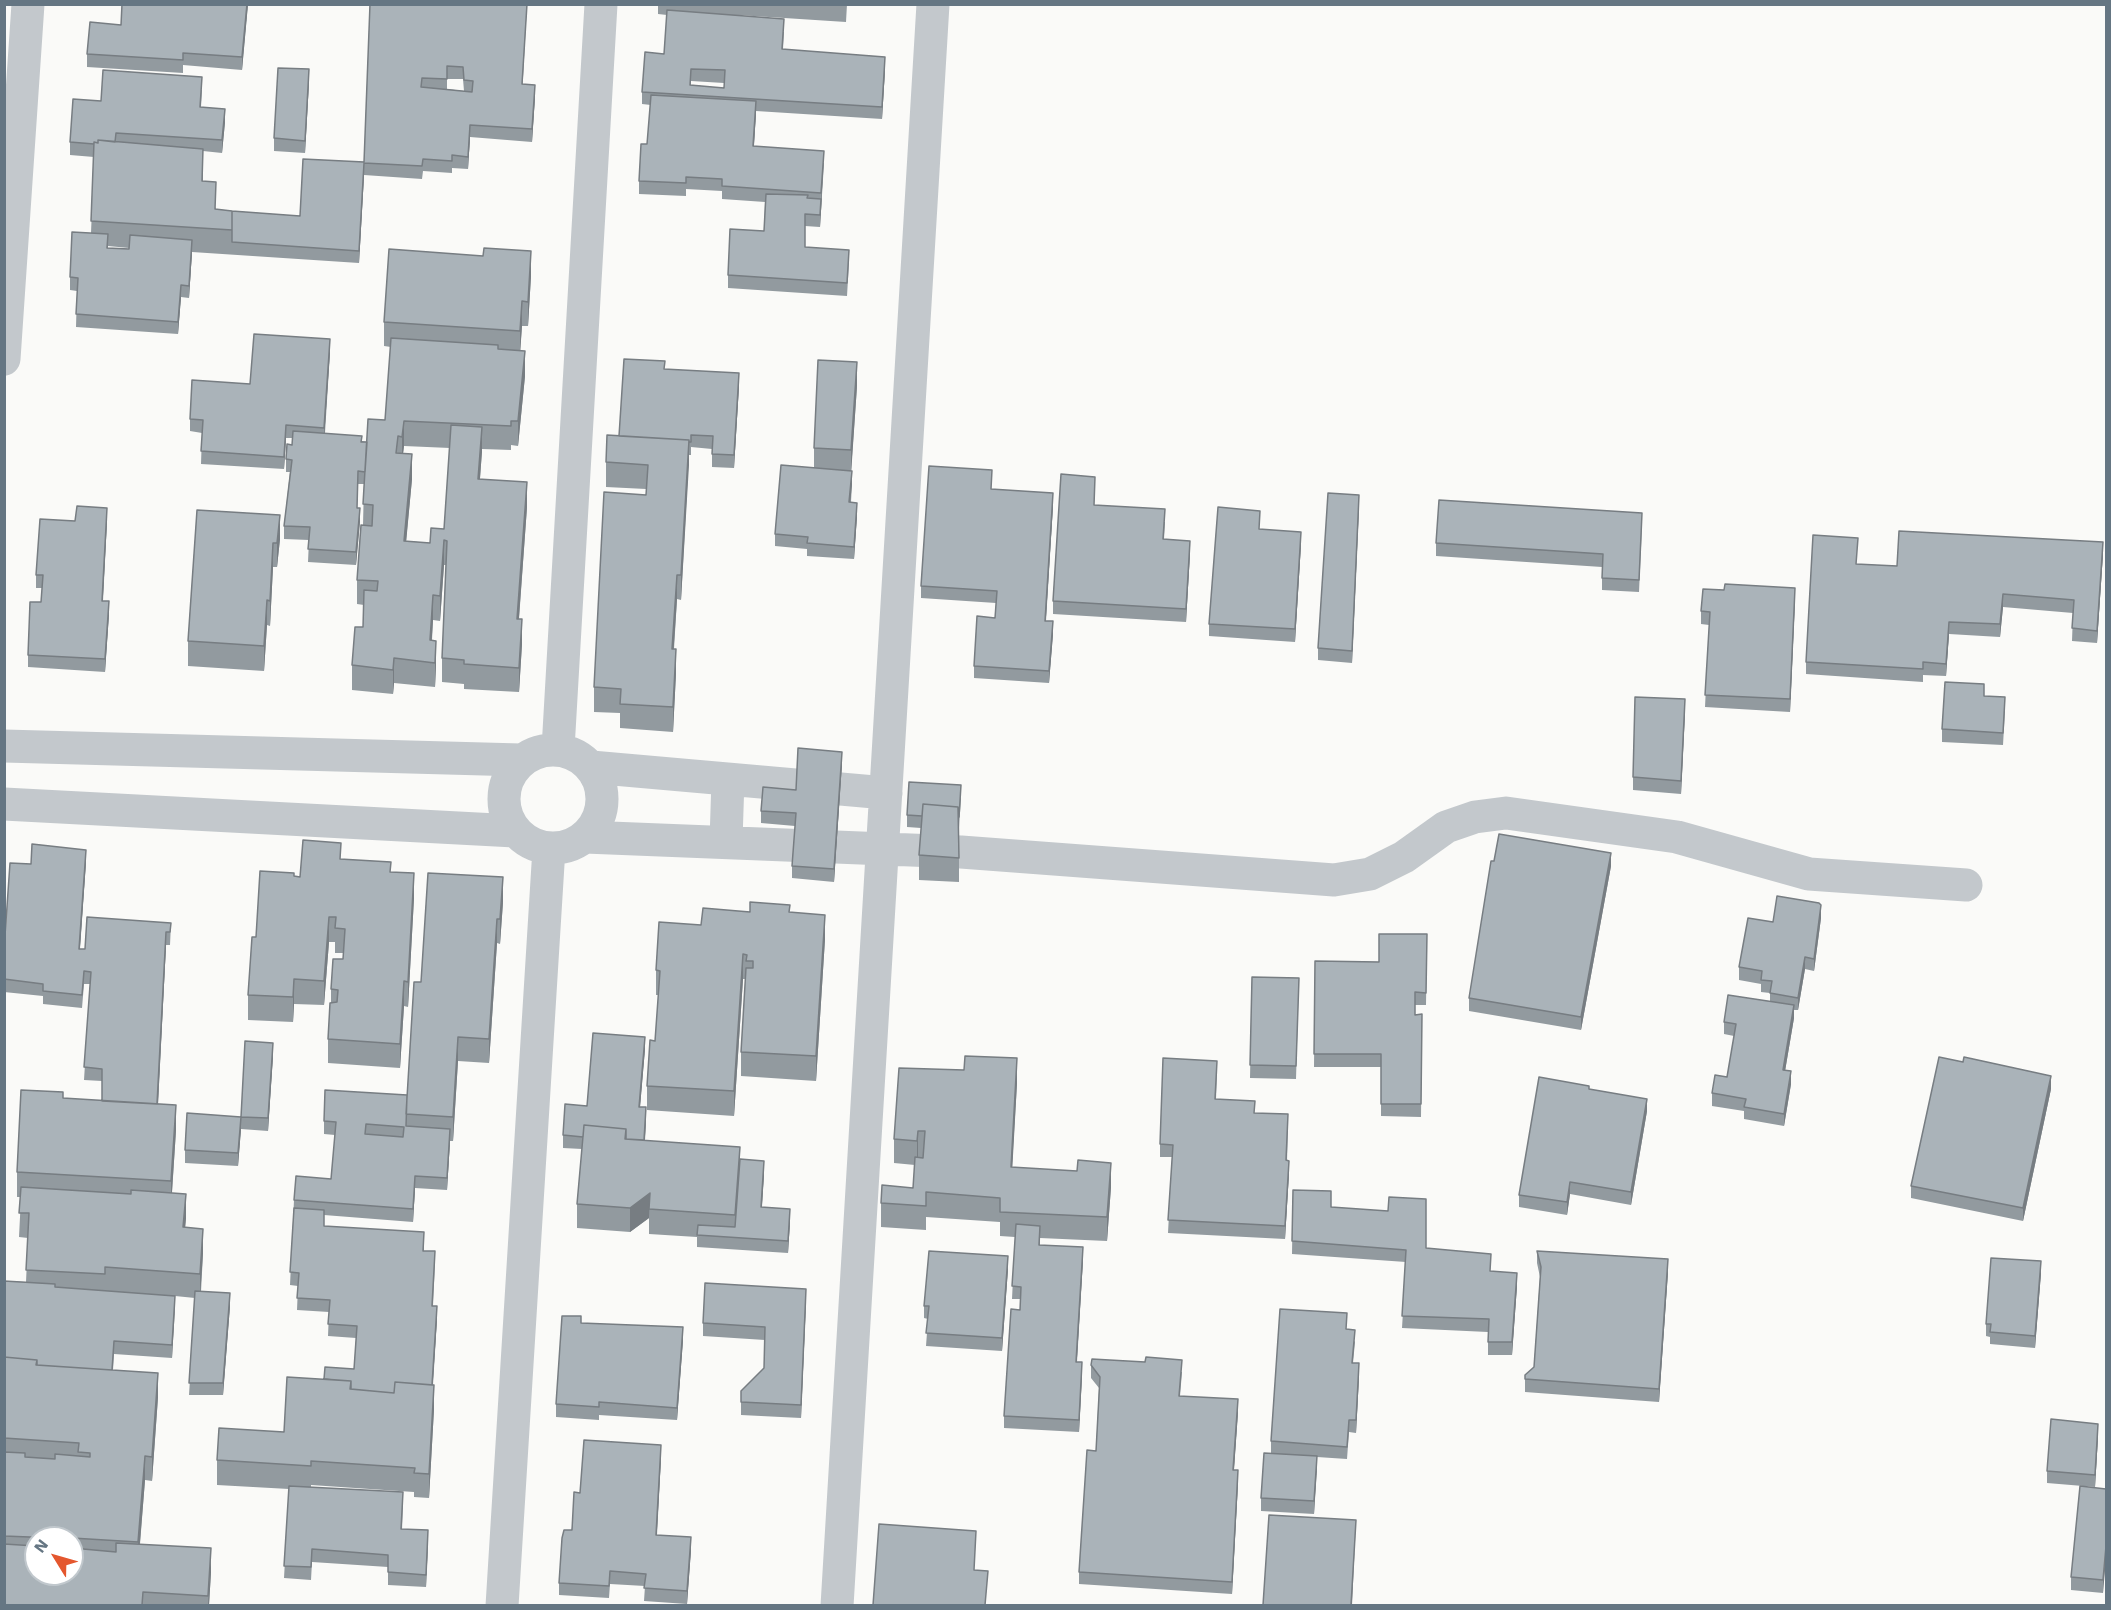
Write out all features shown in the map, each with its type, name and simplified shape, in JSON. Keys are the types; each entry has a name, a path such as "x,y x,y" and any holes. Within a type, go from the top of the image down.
{"street":[{"path":"4,359 28,4"},
{"path":"558,749 602,4"},
{"path":"837,1605 933,4"},
{"path":"4,746 521,760"},
{"path":"558,749 576,754 591,767 600,784 602,803 597,822 585,837 568,846 549,848 530,843 514,831 506,814 504,795 509,776 521,760 538,751 558,749"},
{"path":"591,767 886,793"},
{"path":"726,842 728,779"},
{"path":"4,804 514,831"},
{"path":"585,837 961,852 1334,880 1370,874 1404,857 1446,827 1475,817 1506,813 1677,837 1809,874 1966,885"},
{"path":"502,1605 549,848"}],"building":[{"path":"122,4 247,4 242,57 183,53 183,60 87,54 90,22 121,25"},
{"path":"370,4 527,4 522,84 535,85 532,129 470,125 468,157 452,155 452,161 423,159 422,166 364,163 359,251 232,242 232,211 300,216 303,159 364,162","holes":["447,66 463,67 464,80 473,81 472,92 421,87 422,78 447,79"]},
{"path":"667,10 784,19 782,49 885,57 882,107 642,92 645,52 664,54","holes":["691,69 725,70 724,88 690,85"]},
{"path":"278,68 309,69 305,141 274,138"},
{"path":"103,70 202,77 200,107 225,109 222,140 116,133 115,142 98,140 98,143 94,142 94,144 70,142 73,99 101,101"},
{"path":"651,95 756,101 753,146 824,151 821,193 722,186 722,179 686,177 686,183 639,181 641,144 647,144"},
{"path":"98,140 203,149 202,181 216,182 215,209 232,211 232,230 91,221 94,142 98,143"},
{"path":"766,194 808,195 807,198 821,199 820,215 805,214 805,247 849,250 847,283 728,275 730,229 764,231"},
{"path":"72,232 108,234 107,248 129,249 130,235 192,240 189,286 181,285 178,322 76,314 78,278 70,277"},
{"path":"484,248 531,251 528,302 522,301 520,331 384,322 389,249 483,256"},
{"path":"254,334 330,339 324,428 286,425 284,457 201,451 203,420 190,419 192,380 250,384"},
{"path":"391,338 498,345 498,349 525,351 518,421 511,421 511,426 404,421 402,437 398,436 396,453 412,454 404,541 430,543 431,528 444,529 451,425 482,427 478,479 527,482 517,619 522,619 519,668 464,664 464,660 442,658 447,541 444,540 440,596 433,595 430,640 436,641 435,663 394,658 393,670 352,665 355,627 363,627 364,590 377,591 378,581 357,580 361,525 372,526 373,505 363,504 368,419 385,420"},
{"path":"624,359 665,361 664,369 739,373 734,455 712,454 713,436 691,435 691,442 689,442 689,440 619,436"},
{"path":"818,360 857,362 851,450 814,448"},
{"path":"293,431 362,436 361,442 367,442 365,472 358,471 357,508 360,508 356,552 308,549 310,527 284,526 292,460 286,459 287,444 292,445"},
{"path":"607,435 689,440 681,575 677,575 672,649 676,649 673,707 620,704 621,689 594,687 604,492 646,495 648,465 606,462"},
{"path":"781,465 852,471 849,502 857,503 854,547 807,543 808,537 775,534"},
{"path":"929,466 992,470 991,489 1053,493 1045,621 1053,621 1049,671 974,666 977,616 995,618 997,591 921,586"},
{"path":"1061,474 1095,477 1094,505 1165,509 1163,539 1190,541 1186,609 1053,601"},
{"path":"1328,493 1359,495 1352,651 1318,648"},
{"path":"1439,500 1642,513 1639,580 1602,578 1603,554 1436,543"},
{"path":"77,506 107,508 102,601 109,601 105,659 28,655 30,602 41,602 43,575 36,575 40,519 75,521"},
{"path":"1218,507 1260,511 1259,529 1301,532 1295,629 1209,624"},
{"path":"197,510 280,515 277,543 273,543 270,601 267,600 264,646 188,641"},
{"path":"1899,531 2103,542 2097,631 2072,628 2074,600 2003,594 2000,624 1949,622 1946,664 1923,662 1923,669 1806,662 1813,535 1858,538 1856,564 1897,566"},
{"path":"1725,584 1795,588 1790,699 1705,695 1710,612 1701,611 1703,589 1724,590"},
{"path":"1945,682 1984,684 1984,696 2005,697 2003,733 1942,729"},
{"path":"1635,697 1685,699 1681,781 1633,777"},
{"path":"798,748 842,752 834,869 792,866 796,813 761,811 763,787 796,790"},
{"path":"909,782 961,785 959,817 958,807 923,804 922,816 907,815"},
{"path":"923,804 958,807 959,858 919,855"},
{"path":"1499,834 1611,853 1581,1017 1469,998 1491,861 1494,861"},
{"path":"303,840 341,843 340,859 391,862 390,872 414,873 408,982 404,981 400,1044 328,1039 330,1003 337,1002 338,990 331,989 333,959 343,959 345,929 335,928 336,917 329,917 324,981 294,979 293,997 248,995 252,937 256,937 260,871 294,873 294,876 300,877"},
{"path":"32,844 86,850 79,949 85,949 87,917 171,923 170,932 166,932 157,1104 102,1101 102,1069 84,1067 91,972 84,971 82,995 43,991 43,984 4,979 10,863 31,864"},
{"path":"428,873 503,877 500,919 497,919 489,1039 458,1037 453,1117 406,1114 414,982 421,982"},
{"path":"1777,896 1821,905 1814,959 1805,957 1798,998 1770,993 1772,981 1761,980 1762,971 1739,967 1748,918 1773,922"},
{"path":"750,902 790,905 789,912 825,915 816,1056 741,1052 746,968 753,968 753,961 746,961 747,955 743,954 734,1091 647,1086 650,1040 655,1041 660,971 656,970 659,922 701,925 703,908 750,912"},
{"path":"1379,934 1427,934 1426,993 1415,992 1415,1015 1422,1014 1421,1104 1381,1104 1381,1054 1314,1054 1315,961 1379,962"},
{"path":"1252,977 1299,978 1296,1066 1250,1065"},
{"path":"1728,995 1794,1005 1783,1070 1791,1071 1784,1114 1744,1107 1746,1099 1712,1093 1715,1075 1727,1077 1736,1024 1724,1022"},
{"path":"593,1033 645,1037 639,1107 646,1107 644,1140 626,1139 626,1129 584,1125 583,1137 563,1135 565,1104 587,1106"},
{"path":"245,1041 273,1043 268,1118 241,1117"},
{"path":"965,1056 1017,1058 1011,1167 1077,1171 1078,1160 1111,1163 1107,1217 1000,1212 1000,1198 926,1192 926,1206 881,1203 882,1185 913,1188 915,1157 923,1158 925,1131 918,1131 917,1141 894,1139 899,1068 964,1070"},
{"path":"1939,1057 1963,1062 1964,1057 2051,1076 2023,1208 1911,1186"},
{"path":"1163,1058 1217,1061 1215,1099 1255,1101 1254,1113 1288,1114 1286,1160 1289,1161 1285,1226 1168,1220 1173,1145 1160,1144"},
{"path":"1539,1077 1647,1099 1631,1192 1570,1182 1567,1202 1519,1195"},
{"path":"21,1090 63,1092 63,1098 176,1105 171,1181 17,1172"},
{"path":"325,1090 407,1095 406,1126 450,1129 447,1178 415,1176 413,1209 294,1200 296,1176 331,1179 336,1122 324,1121","holes":["366,1124 404,1127 403,1137 365,1134"]},
{"path":"187,1113 241,1117 238,1153 185,1150"},
{"path":"584,1125 626,1129 625,1139 740,1147 735,1215 649,1209 650,1193 630,1208 577,1204"},
{"path":"740,1159 764,1161 761,1207 790,1209 788,1241 697,1235 698,1225 735,1227"},
{"path":"21,1187 131,1194 131,1190 186,1194 183,1227 203,1229 200,1274 105,1267 105,1274 26,1270 29,1213 19,1213"},
{"path":"1293,1190 1331,1191 1331,1207 1388,1211 1389,1197 1426,1199 1426,1248 1491,1254 1490,1271 1517,1273 1512,1342 1488,1342 1489,1319 1402,1316 1406,1250 1292,1241"},
{"path":"294,1208 324,1210 324,1226 424,1232 423,1251 435,1251 432,1306 437,1306 432,1385 395,1382 394,1393 351,1389 351,1381 324,1379 325,1367 354,1369 357,1326 328,1324 330,1300 297,1298 299,1273 290,1272"},
{"path":"1016,1224 1040,1226 1039,1245 1083,1247 1076,1362 1082,1362 1079,1420 1004,1416 1011,1309 1020,1310 1021,1287 1012,1286"},
{"path":"929,1251 1008,1256 1002,1338 926,1333 929,1306 924,1306"},
{"path":"1537,1251 1668,1259 1659,1389 1525,1379 1525,1375 1534,1367 1541,1267"},
{"path":"1991,1258 2041,1261 2035,1336 1990,1332 1991,1324 1986,1324"},
{"path":"4,1281 175,1296 172,1345 114,1341 112,1370 37,1365 37,1360 4,1357"},
{"path":"705,1283 806,1289 801,1405 741,1402 741,1391 764,1368 765,1327 703,1323"},
{"path":"195,1291 230,1293 223,1383 189,1383"},
{"path":"1280,1309 1347,1313 1346,1329 1355,1330 1352,1363 1359,1363 1356,1420 1349,1420 1347,1447 1271,1441"},
{"path":"562,1316 581,1316 581,1323 683,1327 677,1408 599,1402 599,1407 556,1404"},
{"path":"4,1357 37,1360 36,1365 158,1373 152,1457 145,1456 138,1542 84,1539 84,1526 24,1526 24,1537 4,1536 4,1452 25,1453 25,1457 55,1459 55,1454 90,1457 90,1453 78,1452 79,1443 4,1438"},
{"path":"1146,1357 1182,1360 1179,1396 1238,1399 1233,1470 1238,1470 1232,1582 1079,1572 1087,1450 1096,1451 1100,1377 1091,1365 1092,1359 1145,1362"},
{"path":"287,1377 351,1381 350,1389 394,1393 395,1382 434,1385 429,1474 414,1473 415,1468 311,1461 311,1466 217,1460 219,1428 284,1432"},
{"path":"2051,1419 2098,1424 2095,1475 2047,1471"},
{"path":"584,1440 661,1445 656,1535 691,1537 687,1591 644,1588 646,1574 610,1571 609,1586 559,1583 562,1538 564,1530 572,1530 574,1492 580,1493"},
{"path":"1264,1453 1317,1456 1314,1501 1261,1498"},
{"path":"289,1486 403,1492 401,1529 428,1530 426,1575 388,1572 388,1555 312,1549 311,1567 284,1566"},
{"path":"2080,1486 2106,1489 2106,1546 2103,1580 2071,1577"},
{"path":"1269,1515 1356,1520 1351,1605 1263,1605"},
{"path":"879,1524 976,1531 974,1570 988,1571 985,1605 873,1605"},
{"path":"116,1543 211,1548 208,1596 143,1592 142,1605 4,1605 4,1544 24,1545 24,1586 84,1586 84,1549 116,1552"}]}
